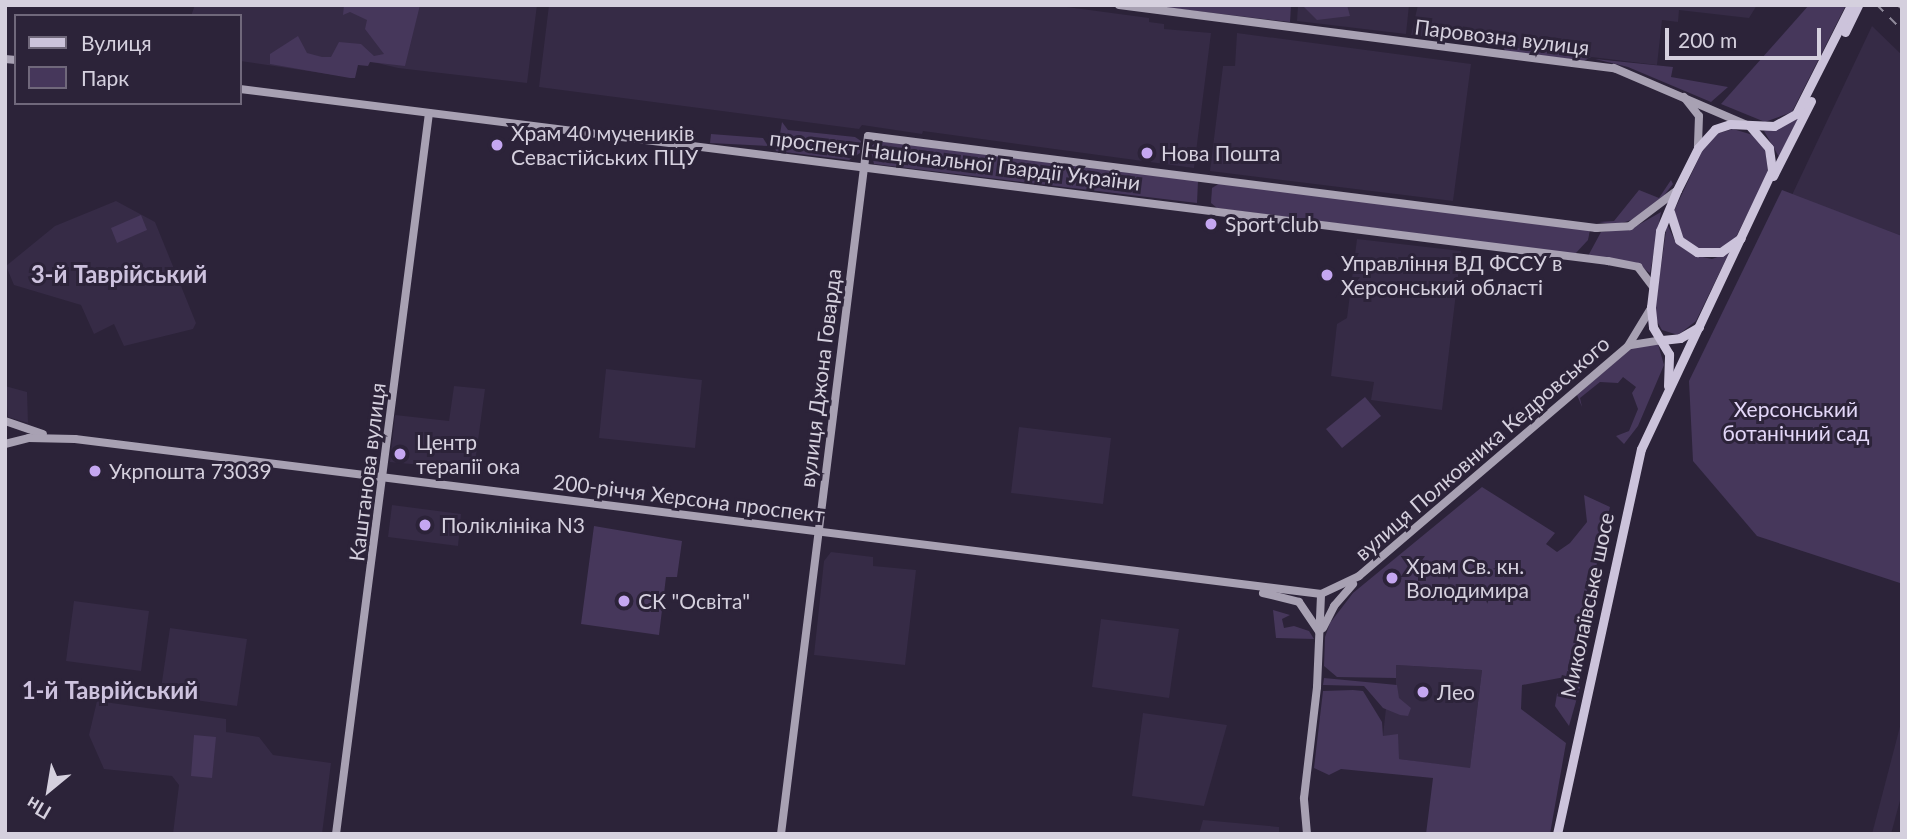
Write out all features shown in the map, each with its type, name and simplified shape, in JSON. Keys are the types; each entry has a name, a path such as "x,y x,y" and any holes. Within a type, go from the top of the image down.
{"main road":[{"path":"1651,307 1660,231 1698,148 1715,129 1774,126 1796,114 1851,5"},
{"path":"1670,206 1675,235 1692,250 1715,254 1742,237 1858,5"},
{"path":"1750,126 1766,142 1773,162 1755,213"},
{"name":"Миколаївське шосе","path":"1557,834 1624,511 1641,449 1667,388 1742,237"},
{"name":"Миколаївське шосе","path":"1651,307 1653,327 1671,361 1667,388"},
{"path":"1662,340 1680,338 1700,326"}],"street":[{"name":"Паровозна вулиця","path":"1119,5 1614,68 1669,88 1750,126"},
{"name":"Паровозна вулиця","path":"1669,88 1697,111 1701,128 1698,148"},
{"name":"проспект Національної Гвардії України","path":"242,89 1608,261 1639,267 1654,289"},
{"name":"Каштанова вулиця","path":"336,834 429,113"},
{"name":"проспект Національної Гвардії України","path":"868,136 1596,228 1630,226 1649,216 1677,190"},
{"name":"вулиця Джона Говарда","path":"781,834 868,136"},
{"name":"вулиця Полковника Кедровського","path":"1321,637 1334,606 1359,576 1628,346 1645,325 1651,307"},
{"name":"вулиця Полковника Кедровського","path":"1628,346 1647,339 1662,340"},
{"path":"5,422 53,437"},
{"name":"200-річчя Херсона проспект","path":"53,437 818,531 1254,589 1321,594"},
{"path":"5,444 53,437"},
{"name":"вулиця Полковника Кедровського","path":"1307,834 1304,798 1321,637 1321,594 1359,576"},
{"path":"1254,589 1299,602 1312,615 1321,637"}],"shaded area":[{"path":"195,5 537,5 527,83 398,68 339,54 335,75 242,61 242,14 192,14"},
{"path":"549,5 1052,5 1149,18 1149,22 1164,24 1164,29 1211,33 1194,168 923,131 922,134 862,125 859,129 539,87"},
{"path":"1298,5 1409,5 1406,34 1297,21"},
{"path":"1418,5 1757,5 1749,18 1679,10 1678,22 1662,20 1657,65 1411,35"},
{"path":"1872,26 1902,55 1902,236 1792,195"},
{"path":"1237,33 1471,64 1453,201 1210,171 1223,66 1235,66"},
{"path":"116,201 155,222 196,323 193,329 124,346 114,324 94,334 81,305 14,285 6,266 55,226"},
{"path":"1357,239 1461,251 1442,410 1371,400 1374,382 1331,376 1337,324 1347,318"},
{"path":"606,369 702,380 695,448 599,438"},
{"path":"5,386 27,392 28,423 8,417"},
{"path":"454,386 485,389 474,470 390,462 395,415 449,421"},
{"path":"1019,427 1111,438 1103,504 1011,493"},
{"name":"Поліклініка N3","path":"392,505 461,514 458,546 388,537"},
{"path":"831,552 873,557 873,566 916,570 905,665 814,655 824,561"},
{"path":"74,601 149,611 141,671 66,661"},
{"path":"1101,619 1179,629 1169,698 1092,687"},
{"path":"170,628 247,639 237,706 160,695"},
{"path":"1396,665 1482,670 1470,769 1399,759 1383,736 1386,708 1396,710"},
{"path":"97,701 226,719 226,732 259,737 273,755 331,763 322,834 173,834 179,785 172,776 104,769 89,735"},
{"path":"1143,713 1227,725 1204,806 1132,796"},
{"path":"1902,719 1902,793 1891,834 1872,834"},
{"path":"1203,820 1279,827 1279,834 1199,834"}],"green space":[{"path":"344,5 420,5 405,66 370,62 368,66 358,65 355,78 350,78 270,64 270,54 298,36 307,53 322,57 331,57 339,42 361,44 374,56 384,54 365,29 367,20 350,12 343,15"},
{"path":"1146,5 1291,5 1290,22"},
{"path":"1302,5 1347,5 1350,16 1317,20"},
{"path":"1809,5 1846,5 1792,112 1765,122 1721,104"},
{"path":"1503,46 1591,57 1584,61 1505,51"},
{"path":"1595,59 1673,67 1671,77 1728,87 1711,102 1628,67"},
{"path":"1799,118 1779,157 1764,131"},
{"path":"782,122 788,130 855,137 861,141 860,153 849,160 776,151 773,142 779,140"},
{"path":"1733,129 1753,135 1765,147 1768,173 1734,241 1709,253 1685,243 1674,211 1704,147 1716,134"},
{"path":"711,134 763,138 768,146 710,143"},
{"path":"878,141 1198,181 1197,203 874,164 870,147"},
{"path":"1671,180 1673,184 1662,198 1634,219 1616,225 1599,222 1614,221 1639,190 1659,198"},
{"path":"1220,183 1590,230 1588,240 1575,254 1217,208 1211,203 1212,188"},
{"name":"Херсонський ботанічний сад","path":"1782,190 1902,236 1900,583 1757,536 1693,461 1689,381"},
{"path":"1661,212 1650,273 1636,263 1588,256 1601,232 1633,228"},
{"path":"141,215 147,230 117,243 111,228"},
{"path":"1667,224 1676,243 1693,255 1712,259 1729,253 1696,321 1678,335 1662,330 1654,316"},
{"path":"1636,344 1658,344 1664,365 1638,426 1624,444 1616,436 1629,431 1638,409 1632,393 1636,387 1623,377 1618,383 1600,382 1580,398 1582,407 1577,395"},
{"path":"1365,397 1381,416 1342,448 1326,429"},
{"path":"1482,487 1555,533 1546,544 1557,552 1570,543 1587,522 1584,495 1610,507 1594,576 1585,586 1595,610 1580,663 1570,676 1522,685 1521,709 1566,743 1550,834 1426,834 1433,778 1341,769 1329,775 1314,768 1323,691 1353,690 1363,691 1382,722 1383,736 1398,734 1399,759 1470,768 1482,670 1396,665 1396,678 1337,677 1324,666 1325,637 1330,623 1353,593"},
{"name":"СК \"Освіта\"","path":"594,526 682,541 677,577 666,577 659,635 581,624"},
{"path":"1273,610 1290,615 1282,619 1284,628 1294,626 1309,631 1314,639 1276,638"},
{"path":"1324,678 1397,685 1399,698 1411,708 1408,716 1383,708 1364,686 1323,685"},
{"path":"1574,682 1581,684 1569,726 1555,706 1557,694"},
{"path":"194,735 216,737 212,778 191,776"}],"railway":[{"path":"1877,5 1902,30"},
{"path":"1897,5 1902,9"}],"place":[{"name":"Храм 40 мучеників Севастійських ПЦУ","path":"497,145"},
{"name":"Нова Пошта","path":"1147,153"},
{"name":"Sport club","path":"1211,224"},
{"name":"Управління ВД ФССУ в Херсонський області","path":"1327,275"},
{"name":"Центр терапії ока","path":"400,454"},
{"name":"Укрпошта 73039","path":"95,471"},
{"name":"Поліклініка N3","path":"425,525"},
{"name":"Храм Св. кн. Володимира","path":"1392,578"},
{"name":"СК \"Освіта\"","path":"624,601"},
{"name":"Лео","path":"1423,692"}],"district":[{"name":"3-й Таврійський","path":"119,274"},
{"name":"1-й Таврійський","path":"110,690"}]}
